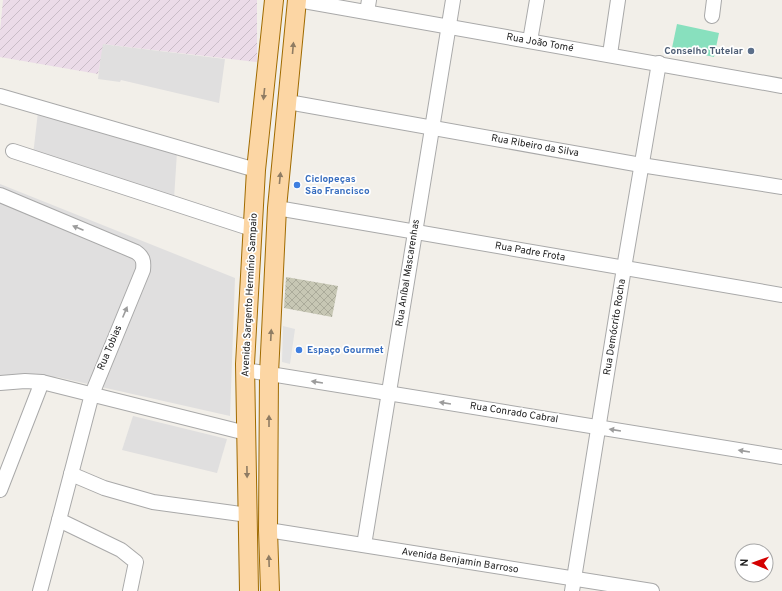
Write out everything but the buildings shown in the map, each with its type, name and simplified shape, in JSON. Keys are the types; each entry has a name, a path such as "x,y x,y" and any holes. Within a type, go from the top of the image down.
{"main road":[{"name":"Avenida Sargento Hermínio Sampaio","path":"249,591 245,370 256,170 274,0"},
{"path":"270,591 268,530 269,374 277,208 298,0"}],"street":[{"name":"Rua João Tomé","path":"298,0 368,6 449,27 610,54 782,86"},
{"name":"Rua Aníbal Mascarenhas","path":"364,545 453,0"},
{"path":"530,41 537,0"},
{"path":"610,54 618,0"},
{"path":"712,16 714,0"},
{"name":"Rua Demócrito Rocha","path":"573,585 641,165 659,64"},
{"path":"0,96 256,170"},
{"name":"Rua Ribeiro da Silva","path":"288,102 641,165 782,188"},
{"path":"13,151 252,229"},
{"name":"Rua Tobias","path":"0,195 136,252 142,256 144,260 143,270 92,394 40,591"},
{"name":"Rua Padre Frota","path":"277,208 782,295"},
{"name":"Rua Conrado Cabral","path":"245,370 782,457"},
{"path":"0,383 24,381 42,382 246,433"},
{"path":"0,490 42,382"},
{"path":"71,474 104,488 154,502 248,515"},
{"path":"59,520 121,550 136,562 130,591"},
{"name":"Avenida Benjamin Barroso","path":"268,530 364,545 573,585 652,591"}],"shaded area":[{"path":"3,0 257,0 257,62 103,44 98,74 0,57 0,32"},
{"path":"102,44 225,59 219,103 121,80 120,82 98,79"},
{"path":"38,112 177,152 174,199 110,175 33,155"},
{"path":"0,184 235,278 230,416 57,377 0,380"},
{"path":"286,277 338,286 332,317 284,308"},
{"path":"283,326 295,329 290,364 282,362"},
{"path":"133,416 227,439 217,473 122,450"}],"green space":[{"path":"677,24 719,33 714,57 672,48"}],"place":[{"name":"Conselho Tutelar","path":"751,51"},
{"name":"Ciclopeças São Francisco","path":"297,185"},
{"name":"Espaço Gourmet","path":"299,350"}]}
